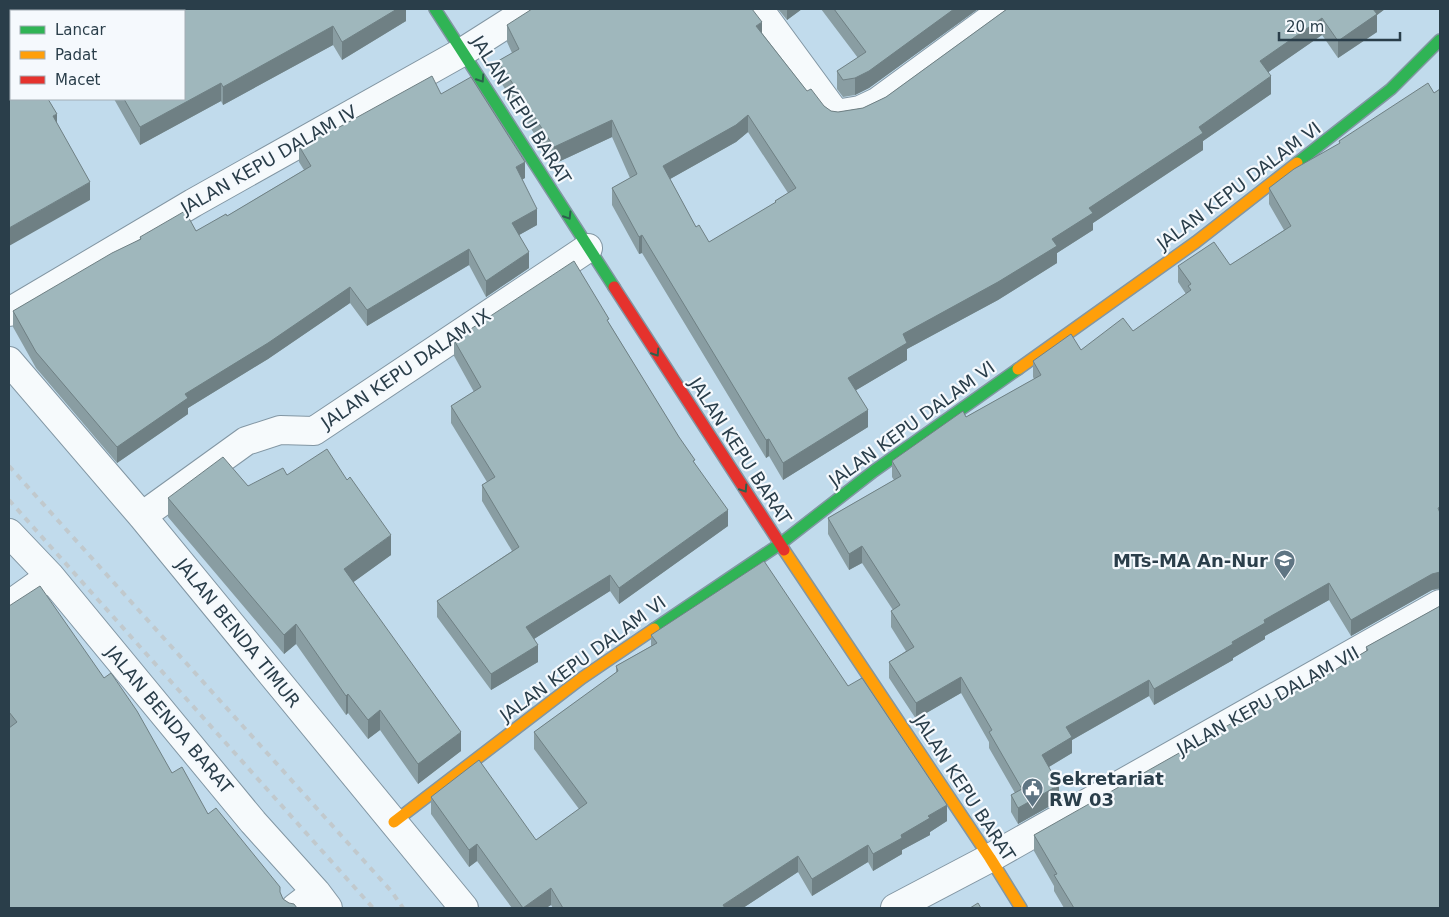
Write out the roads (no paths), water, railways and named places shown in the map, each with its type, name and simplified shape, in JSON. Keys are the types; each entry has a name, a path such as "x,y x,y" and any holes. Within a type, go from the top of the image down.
{"street":[{"name":"JALAN KEPU BARAT","path":"435,9 464,51 588,248 780,544 990,858 1021,908"},
{"name":"JALAN KEPU DALAM IV","path":"9,312 193,203 464,51 530,9"},
{"path":"759,9 836,114 860,110 877,102 1004,9"},
{"name":"JALAN KEPU DALAM VI","path":"394,822 582,678 780,544 874,471 1196,242 1391,89 1440,40"},
{"name":"JALAN KEPU DALAM IX","path":"142,516 246,441 280,430 314,430 588,248"},
{"name":"JALAN BENDA TIMUR","path":"9,361 142,516 464,908"},
{"name":"JALAN BENDA BARAT","path":"9,533 50,576 253,822 313,903"},
{"path":"9,604 50,576"},
{"name":"JALAN KEPU DALAM VII","path":"895,908 990,858 1440,604"}],"railway":[{"path":"9,466 392,892 403,908"},
{"path":"9,500 373,908"}],"place":[{"name":"MTs-MA An-Nur","path":"1284,580"},
{"name":"Sekretariat RW 03","path":"1033,808"}]}
